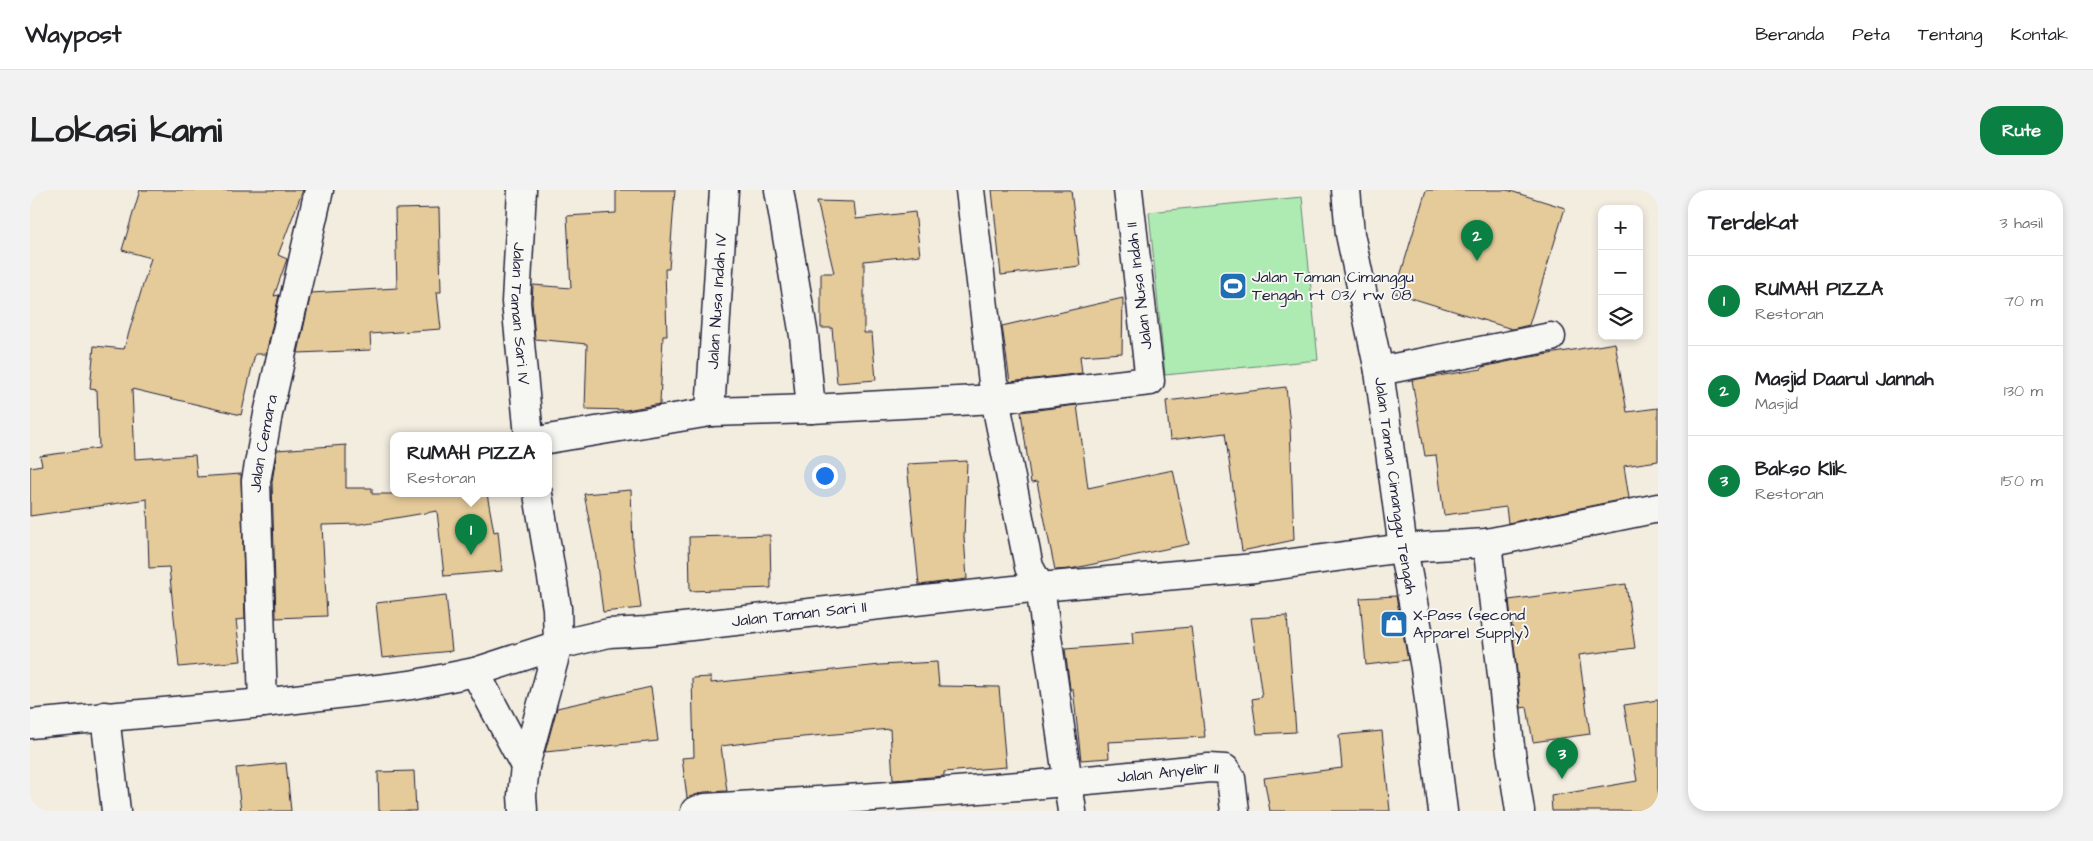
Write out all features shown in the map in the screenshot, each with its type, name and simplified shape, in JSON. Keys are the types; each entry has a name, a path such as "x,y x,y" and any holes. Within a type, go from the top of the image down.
{"street":[{"name":"Jalan Cemara","path":"263,703 256,481 272,395 319,190"},
{"name":"Jalan Taman Sari IV","path":"522,190 516,302 529,432"},
{"name":"Jalan Nusa Indah IV","path":"710,412 724,190"},
{"path":"779,190 804,336 811,409"},
{"path":"970,190 994,398 1029,566 1040,587 1072,811"},
{"name":"Jalan Nusa Indah II","path":"994,398 1150,381 1128,190"},
{"name":"Jalan Taman Cimanggu Tengah","path":"1346,190 1350,234 1379,371 1403,548 1425,668 1444,811"},
{"path":"1379,371 1551,337"},
{"path":"552,439 710,412 811,409 994,398"},
{"path":"523,811 522,795 525,766 558,645 556,608 538,497"},
{"name":"Jalan Taman Sari II","path":"30,724 263,703 412,685 475,672 558,645 609,633 657,630 1040,587 1255,568 1403,548 1487,543 1658,508"},
{"path":"1487,543 1510,746 1520,811"},
{"path":"475,672 525,766"},
{"path":"105,716 116,811"},
{"name":"Jalan Anyelir II","path":"1068,783 1209,768 1225,769 1232,778 1235,811"},
{"path":"702,810 889,804 1068,783"}],"green space":[{"name":"Jalan Taman Cimanggu Tengah rt 03/ rw 08","path":"1302,197 1318,360 1165,375 1149,212"}],"building":[{"path":"140,190 303,190 278,255 287,259 274,296 279,295 266,354 255,354 241,415 132,389 135,459 195,455 197,477 241,474 245,619 236,620 241,661 179,667 169,567 149,568 147,499 30,516 30,467 42,465 40,456 99,448 97,390 90,389 94,346 124,349 151,258 122,250"},
{"path":"616,190 675,190 669,269 665,269 667,336 663,336 660,404 626,410 585,409 587,344 535,339 532,302 533,285 571,288 567,216 616,213"},
{"path":"992,190 1071,190 1080,266 1001,275"},
{"path":"1426,190 1507,190 1565,208 1529,325 1512,329 1395,293"},
{"path":"817,201 854,202 856,219 915,212 920,255 864,261 864,333 872,333 876,380 837,383 832,328 821,328 821,273 834,273"},
{"path":"439,208 441,292 437,292 441,329 370,334 371,350 298,353 311,293 397,288 395,209"},
{"path":"1123,298 1122,353 1080,356 1082,373 1010,382 1002,326"},
{"path":"1615,343 1627,412 1658,408 1658,461 1624,466 1629,498 1508,523 1506,507 1444,515 1436,455 1425,456 1412,380 1482,369 1482,367 1525,358"},
{"path":"1286,387 1290,425 1294,540 1242,551 1225,433 1170,440 1166,401"},
{"path":"1077,405 1088,488 1173,470 1189,544 1070,569 1055,570 1037,482 1031,483 1021,412"},
{"path":"346,445 346,488 372,488 372,494 390,494 390,497 488,497 494,532 498,531 502,571 444,576 437,511 360,524 322,525 327,616 276,618 272,482 277,450"},
{"path":"967,461 964,537 967,579 919,585 907,464"},
{"path":"631,490 633,545 641,608 603,612 595,550 584,494"},
{"path":"770,535 771,588 690,591 689,537"},
{"path":"1626,584 1635,648 1579,655 1590,734 1533,742 1527,707 1521,708 1509,600"},
{"path":"446,595 452,651 382,658 376,603"},
{"path":"1396,596 1408,660 1366,665 1360,598"},
{"path":"1287,616 1296,732 1257,734 1252,699 1262,697 1251,618"},
{"path":"1191,627 1205,737 1108,742 1109,758 1081,760 1073,689 1070,689 1065,649 1133,644 1132,632"},
{"path":"937,662 939,686 999,687 1006,767 944,772 944,776 893,780 890,729 770,740 721,746 727,791 704,792 687,798 682,758 694,757 692,678 711,677 711,683 880,665"},
{"path":"651,687 658,741 545,752 557,708"},
{"path":"1658,700 1658,811 1552,811 1551,796 1637,781 1624,705"},
{"path":"1382,731 1390,811 1270,811 1264,778 1342,768 1339,735"},
{"path":"286,763 291,811 241,811 236,768"},
{"path":"414,771 416,811 379,811 378,772"}],"place":[{"name":"Masjid Daarul Jannah","path":"1477,261"},
{"name":"Jalan Taman Cimanggu Tengah rt 03/ rw 08","path":"1233,286"},
{"name":"RUMAH PIZZA","path":"471,555"},
{"name":"X-Pass (second Apparel Supply)","path":"1394,624"},
{"name":"Bakso Klik","path":"1562,779"}]}
